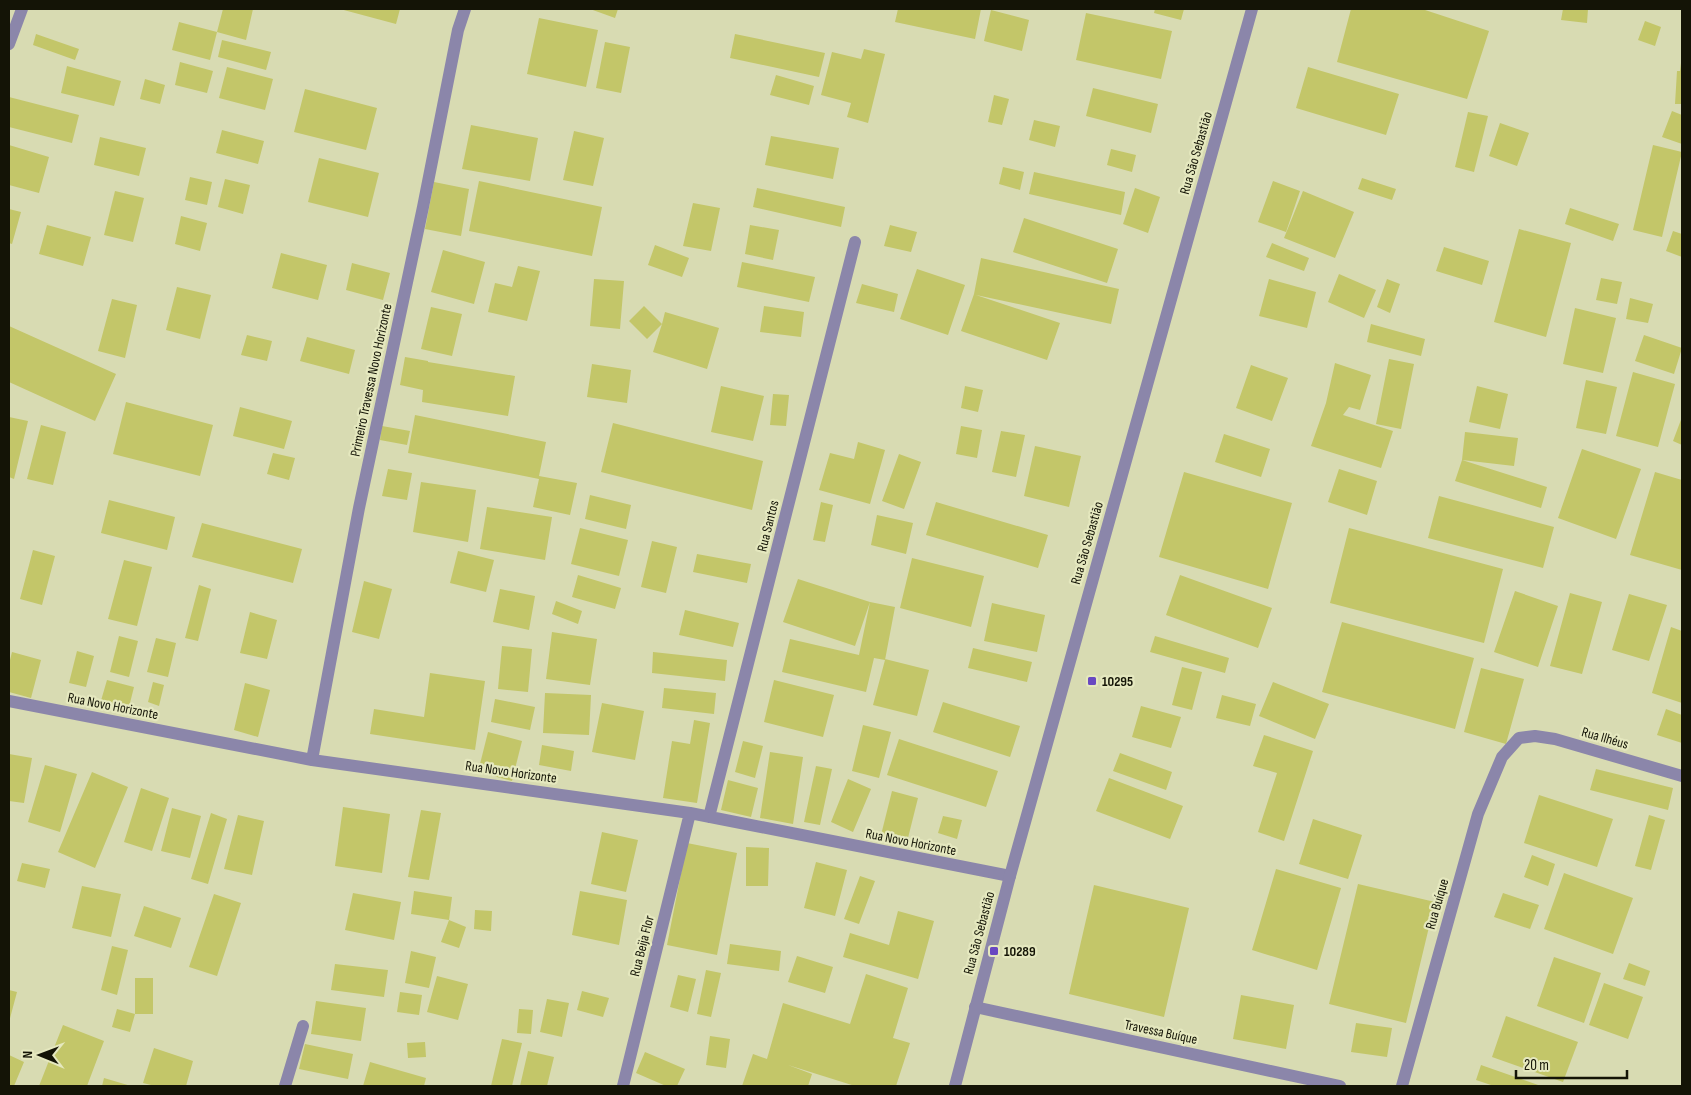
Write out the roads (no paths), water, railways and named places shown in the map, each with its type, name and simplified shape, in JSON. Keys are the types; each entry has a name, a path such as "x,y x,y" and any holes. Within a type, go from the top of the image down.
{"street":[{"path":"9,44 22,9"},
{"name":"Primeiro Travessa Novo Horizonte","path":"312,760 359,508 423,207 458,30 466,9"},
{"name":"Rua São Sebastião","path":"955,1086 1010,876 1252,9"},
{"name":"Rua Santos","path":"709,817 855,242"},
{"name":"Rua Novo Horizonte","path":"9,700 312,760 690,813 1010,876"},
{"name":"Rua Ilhéus","path":"1519,738 1536,736 1555,739 1682,776"},
{"name":"Rua Buíque","path":"1402,1086 1478,814 1502,757 1519,738"},
{"name":"Rua Beija Flor","path":"622,1086 690,813"},
{"name":"Travessa Buíque","path":"975,1007 1340,1086"},
{"path":"284,1086 303,1026"}],"place":[{"name":"10295","path":"1092,681"},
{"name":"10289","path":"994,951"}]}
